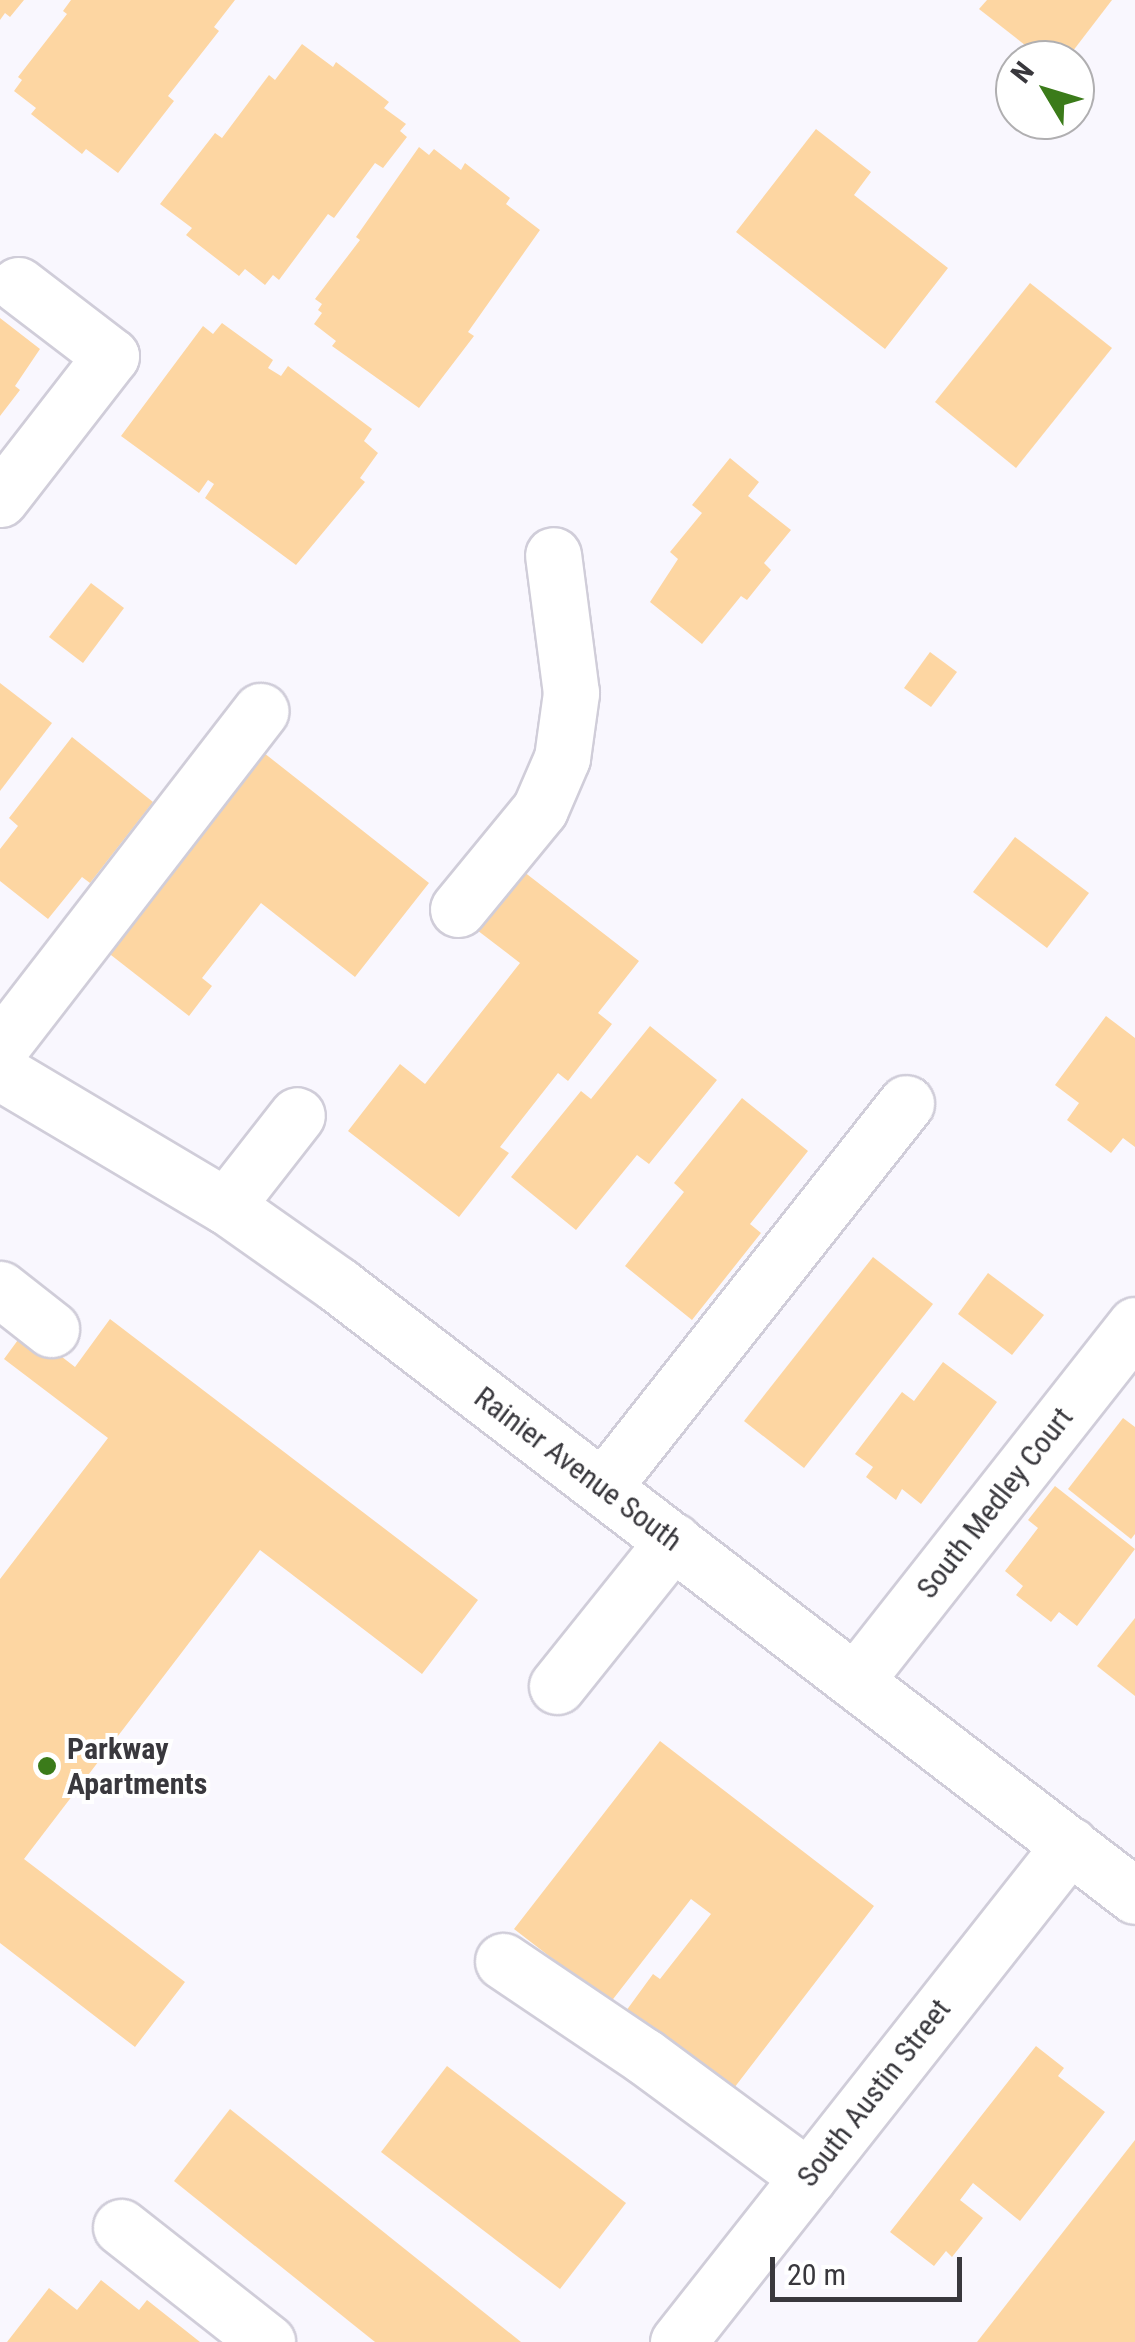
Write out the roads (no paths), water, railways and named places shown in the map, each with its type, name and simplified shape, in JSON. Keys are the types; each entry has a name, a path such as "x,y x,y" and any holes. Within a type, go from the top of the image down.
{"main road":[{"path":"0,500 111,356 18,285"},
{"path":"458,909 540,809 562,758 571,694 553,555"},
{"path":"4,1076 260,711"},
{"name":"Rainier Avenue South","path":"4,1076 226,1206 338,1285 1135,1896"},
{"path":"603,1487 906,1103"},
{"path":"226,1206 298,1115"},
{"path":"0,1289 51,1329"},
{"name":"South Medley Court","path":"855,1681 1135,1326"},
{"path":"558,1686 674,1542"},
{"name":"South Austin Street","path":"678,2342 1070,1844"},
{"path":"503,1961 644,2056 808,2176"},
{"path":"121,2227 267,2342"}],"place":[{"name":"Parkway Apartments","path":"47,1766"}]}
